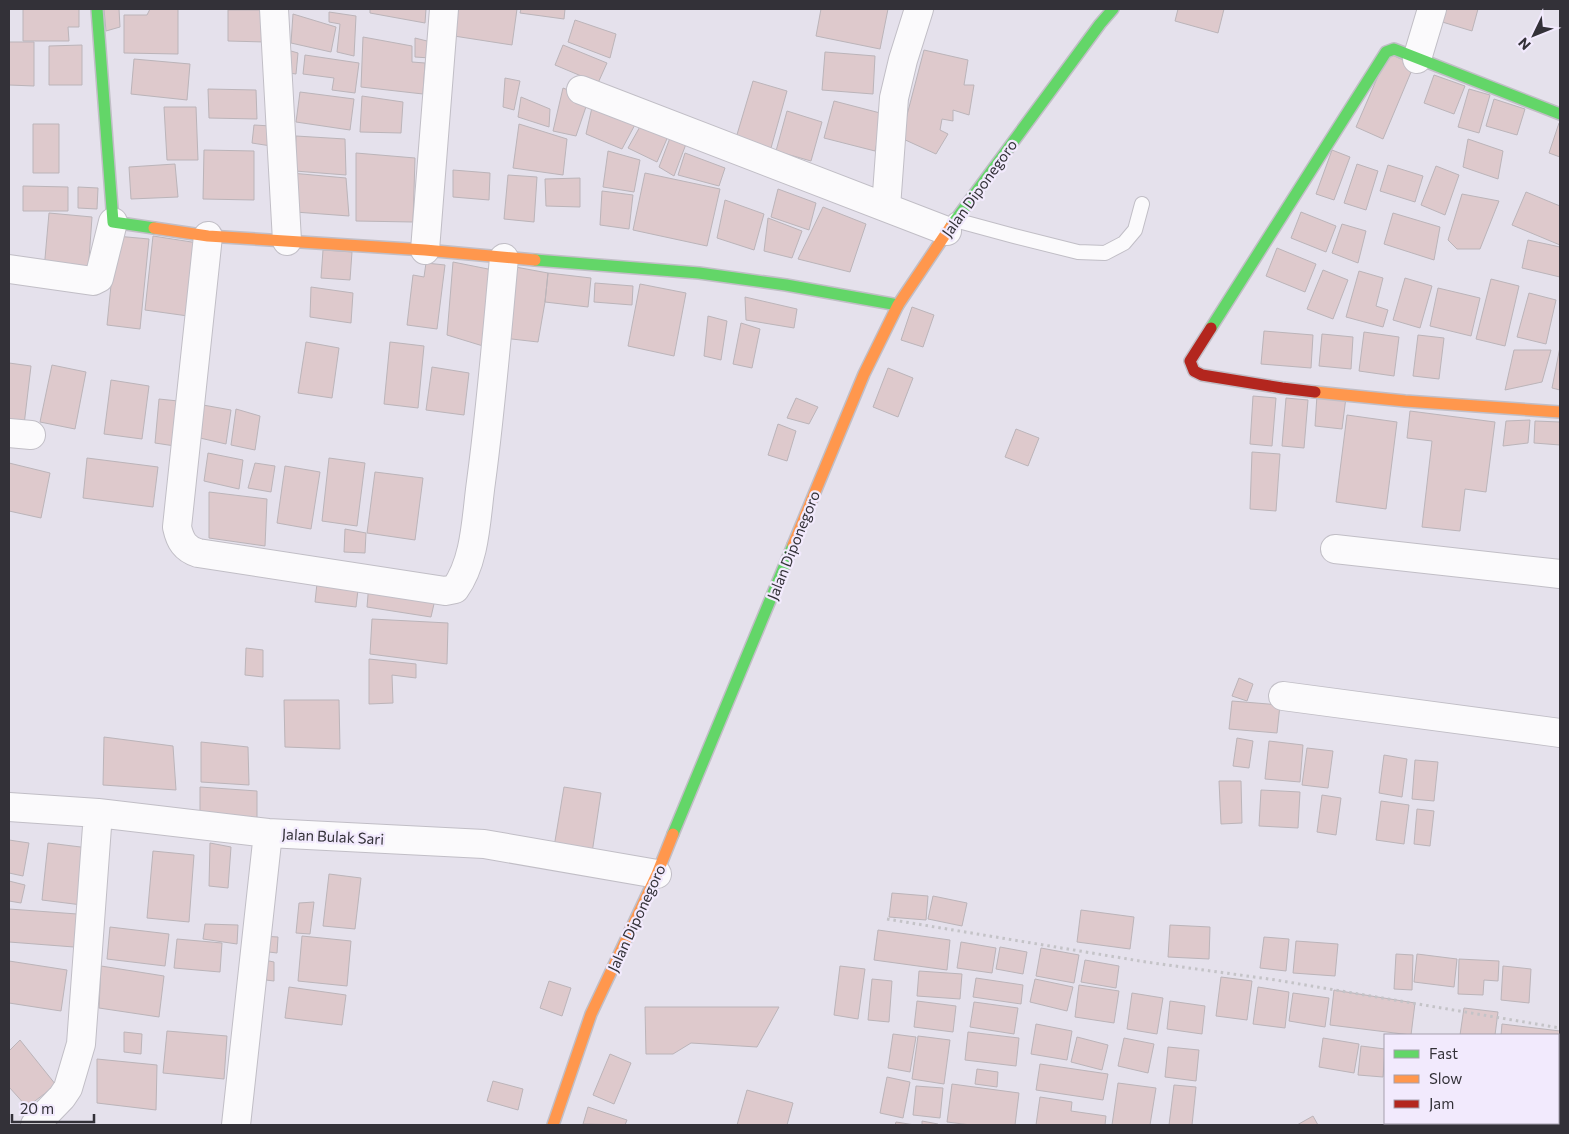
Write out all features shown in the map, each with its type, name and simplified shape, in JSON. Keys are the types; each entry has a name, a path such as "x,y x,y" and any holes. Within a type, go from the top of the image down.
{"street":[{"path":"9,269 93,281 99,278 112,222 97,9"},
{"path":"274,9 287,241"},
{"path":"425,250 444,9"},
{"path":"886,207 894,98 902,60 918,9"},
{"name":"Jalan Diponegoro","path":"553,1125 591,1014 657,874 864,374 898,306 951,225 1113,9"},
{"path":"1417,59 1432,9"},
{"path":"1560,114 1390,49 1382,56 1190,361 1194,370 1202,375 1282,388 1405,402 1560,412"},
{"path":"581,90 886,207 951,225"},
{"path":"112,222 208,236 425,250 699,273 786,285 898,306"},
{"path":"208,236 177,527 183,545 190,551 198,553 445,591 455,589 472,545 489,420 504,258"},
{"path":"1334,549 1560,574"},
{"path":"1283,696 1560,733"},
{"name":"Jalan Bulak Sari","path":"9,807 98,813 268,833 484,844 657,874"},
{"path":"35,1125 68,1088 81,1044 98,813"},
{"path":"236,1125 268,833"}],"lane":[{"path":"951,225 1014,236 1078,252 1105,253 1124,243 1135,230 1142,204"}],"path":[{"path":"887,919 1146,962 1276,980 1560,1028"}],"building":[{"path":"23,9 79,9 79,27 68,27 69,41 23,41"},
{"path":"104,9 119,9 120,27 106,31"},
{"path":"150,9 178,9 178,54 124,53 124,15 147,15"},
{"path":"370,9 426,9 425,23 370,13"},
{"path":"458,9 517,9 512,45 454,36"},
{"path":"521,9 565,9 564,19 520,13"},
{"path":"821,9 888,9 880,49 816,36"},
{"path":"1178,9 1224,9 1218,33 1175,21"},
{"path":"1442,9 1478,9 1472,31 1439,21"},
{"path":"228,10 266,10 265,42 228,41"},
{"path":"329,12 356,16 354,56 337,52 340,24 329,22"},
{"path":"293,14 336,27 331,52 291,43"},
{"path":"575,20 616,34 610,58 568,42"},
{"path":"363,37 412,46 412,62 425,63 423,94 361,87"},
{"path":"415,38 431,42 430,58 415,57"},
{"path":"9,42 34,42 34,86 9,85"},
{"path":"82,45 82,85 49,85 49,46"},
{"path":"563,45 607,63 598,83 555,65"},
{"path":"284,49 298,53 296,74 282,72"},
{"path":"924,50 968,60 964,85 974,85 969,115 953,110 953,121 942,119 940,130 948,134 936,154 901,138"},
{"path":"825,52 875,56 873,94 822,90"},
{"path":"1388,53 1414,65 1383,139 1356,127"},
{"path":"305,55 359,63 355,93 332,90 334,78 303,74"},
{"path":"134,59 190,64 187,100 131,94"},
{"path":"1434,75 1465,86 1454,114 1424,103"},
{"path":"505,78 520,81 514,110 503,107"},
{"path":"753,81 787,91 771,148 736,138"},
{"path":"563,88 589,98 576,136 553,131"},
{"path":"208,89 256,90 257,119 209,118"},
{"path":"1469,89 1490,95 1479,133 1458,127"},
{"path":"300,92 354,99 350,130 296,122"},
{"path":"362,96 403,102 401,133 360,132"},
{"path":"521,97 550,109 549,127 518,117"},
{"path":"1494,99 1525,109 1517,135 1486,126"},
{"path":"834,101 884,114 875,151 824,138"},
{"path":"593,103 638,119 622,149 586,134"},
{"path":"164,107 196,107 198,160 167,160"},
{"path":"787,111 822,122 811,161 776,151"},
{"path":"642,123 669,134 657,162 628,148"},
{"path":"33,124 59,124 59,173 33,173"},
{"path":"519,124 567,139 563,175 513,168"},
{"path":"1560,124 1560,157 1549,153"},
{"path":"254,125 271,126 271,146 252,143"},
{"path":"673,130 689,136 674,176 659,167"},
{"path":"296,136 345,139 346,175 295,171"},
{"path":"1468,139 1503,151 1498,179 1463,167"},
{"path":"204,150 254,151 254,200 203,199"},
{"path":"1332,150 1350,157 1334,200 1316,194"},
{"path":"608,151 640,160 634,192 603,187"},
{"path":"356,153 415,158 413,222 356,221"},
{"path":"685,153 725,168 719,186 678,175"},
{"path":"175,164 178,197 131,199 129,167"},
{"path":"1357,164 1378,171 1366,210 1344,203"},
{"path":"1388,165 1423,176 1415,202 1380,191"},
{"path":"1436,166 1459,175 1445,215 1421,205"},
{"path":"453,170 490,173 489,200 453,197"},
{"path":"291,173 346,178 349,216 295,212"},
{"path":"645,173 720,189 707,246 633,230"},
{"path":"508,175 537,177 534,222 504,219"},
{"path":"580,178 580,207 546,206 545,179"},
{"path":"23,186 68,187 68,211 23,211"},
{"path":"78,187 98,188 97,209 78,208"},
{"path":"778,189 816,203 809,230 771,217"},
{"path":"602,191 633,195 629,229 600,225"},
{"path":"1526,192 1560,206 1560,245 1512,225"},
{"path":"1462,194 1499,201 1480,249 1457,249 1448,240"},
{"path":"725,200 764,214 754,250 717,238"},
{"path":"823,207 866,224 850,272 798,259"},
{"path":"1301,212 1336,226 1326,252 1291,238"},
{"path":"49,213 92,217 88,274 44,270"},
{"path":"1393,213 1440,227 1434,260 1384,244"},
{"path":"768,218 802,231 792,258 764,251"},
{"path":"1342,224 1366,231 1358,263 1332,253"},
{"path":"116,236 149,239 140,329 107,325"},
{"path":"153,236 198,243 188,316 145,310"},
{"path":"1528,240 1560,247 1560,277 1522,268"},
{"path":"1277,248 1316,264 1305,292 1266,276"},
{"path":"323,250 352,252 350,280 321,278"},
{"path":"453,262 493,270 483,346 447,335"},
{"path":"426,263 445,265 437,329 407,325 413,275 424,277"},
{"path":"510,266 548,273 538,342 503,338"},
{"path":"1323,270 1348,280 1333,319 1307,309"},
{"path":"1359,271 1383,278 1376,306 1388,310 1383,327 1346,317"},
{"path":"548,273 591,278 588,307 545,302"},
{"path":"1405,278 1432,286 1420,328 1393,320"},
{"path":"1491,279 1519,286 1505,346 1476,339"},
{"path":"595,283 633,286 632,305 594,302"},
{"path":"640,284 686,293 674,356 628,346"},
{"path":"311,287 353,293 351,323 310,317"},
{"path":"1438,288 1480,298 1471,336 1430,326"},
{"path":"1529,293 1556,300 1546,344 1517,337"},
{"path":"745,297 797,309 794,328 746,320"},
{"path":"912,307 934,315 923,347 901,340"},
{"path":"708,316 727,321 721,360 704,356"},
{"path":"741,323 760,329 752,368 733,364"},
{"path":"1264,331 1313,335 1311,368 1261,364"},
{"path":"1364,332 1399,337 1394,376 1359,371"},
{"path":"1322,334 1353,337 1351,369 1319,366"},
{"path":"1418,335 1444,338 1439,379 1413,376"},
{"path":"306,342 339,348 332,398 298,393"},
{"path":"390,342 424,346 418,408 384,404"},
{"path":"1560,347 1560,390 1552,388"},
{"path":"1514,350 1551,350 1542,382 1505,390"},
{"path":"9,363 31,366 24,425 9,423"},
{"path":"52,365 86,372 75,429 40,422"},
{"path":"432,367 469,373 464,415 426,410"},
{"path":"888,368 913,378 898,417 873,407"},
{"path":"111,380 149,386 142,439 104,434"},
{"path":"1317,395 1346,397 1342,429 1315,426"},
{"path":"1253,396 1276,398 1272,446 1250,444"},
{"path":"796,398 818,407 809,424 787,418"},
{"path":"1286,398 1308,400 1304,448 1282,446"},
{"path":"159,399 178,401 175,446 155,443"},
{"path":"203,405 231,410 226,444 200,438"},
{"path":"236,409 260,416 255,450 231,445"},
{"path":"1410,411 1495,422 1486,492 1465,489 1460,531 1422,527 1432,441 1407,438"},
{"path":"1347,415 1397,422 1386,509 1336,502"},
{"path":"1530,420 1528,443 1503,446 1506,421"},
{"path":"1535,421 1560,422 1560,445 1534,443"},
{"path":"778,424 796,431 787,461 768,455"},
{"path":"1016,429 1039,438 1028,466 1005,457"},
{"path":"1252,452 1280,454 1276,511 1250,509"},
{"path":"208,453 243,460 239,489 204,481"},
{"path":"87,458 158,467 153,507 83,498"},
{"path":"329,458 365,463 357,526 322,521"},
{"path":"9,463 50,473 41,518 9,511"},
{"path":"255,463 275,466 271,492 248,488"},
{"path":"285,466 320,472 311,529 277,523"},
{"path":"375,472 423,478 415,540 367,533"},
{"path":"209,492 267,499 265,546 209,538"},
{"path":"345,529 366,533 365,553 344,552"},
{"path":"318,574 359,581 356,607 315,602"},
{"path":"369,583 436,595 431,617 367,607"},
{"path":"372,619 448,623 447,664 370,654"},
{"path":"246,648 263,650 263,677 245,675"},
{"path":"369,659 416,664 416,678 392,675 393,703 369,704"},
{"path":"1239,678 1253,684 1247,701 1232,696"},
{"path":"284,700 339,700 340,749 285,747"},
{"path":"1232,701 1280,705 1277,733 1229,729"},
{"path":"104,737 173,746 176,790 103,785"},
{"path":"1237,738 1253,741 1249,768 1233,766"},
{"path":"1269,741 1303,745 1300,782 1265,779"},
{"path":"201,742 248,747 249,785 201,782"},
{"path":"1307,748 1333,751 1328,788 1302,785"},
{"path":"1384,755 1407,759 1402,797 1379,793"},
{"path":"1415,760 1438,762 1434,801 1412,799"},
{"path":"1219,781 1241,781 1242,823 1221,824"},
{"path":"200,787 257,791 257,819 200,813"},
{"path":"564,787 601,793 592,853 554,847"},
{"path":"1261,790 1300,792 1298,828 1259,826"},
{"path":"1322,795 1341,798 1336,835 1317,832"},
{"path":"1381,801 1409,805 1404,844 1376,840"},
{"path":"1417,809 1434,811 1430,846 1414,844"},
{"path":"9,840 29,843 23,876 9,873"},
{"path":"48,843 89,848 82,905 42,900"},
{"path":"210,843 231,847 228,888 209,886"},
{"path":"153,851 194,855 189,922 147,918"},
{"path":"329,874 361,878 355,929 323,926"},
{"path":"9,881 25,885 21,903 9,901"},
{"path":"892,893 928,896 926,920 889,917"},
{"path":"933,896 967,903 962,926 928,919"},
{"path":"314,902 310,934 296,933 299,903"},
{"path":"9,909 77,914 74,947 9,942"},
{"path":"1081,910 1134,917 1130,949 1077,942"},
{"path":"205,924 238,925 237,944 203,939"},
{"path":"1170,925 1210,927 1209,959 1168,957"},
{"path":"110,927 169,934 165,966 107,959"},
{"path":"878,930 950,940 947,970 874,960"},
{"path":"261,936 278,937 277,953 261,951"},
{"path":"302,936 351,941 347,986 298,981"},
{"path":"1264,937 1289,939 1286,971 1260,968"},
{"path":"177,939 222,943 220,972 174,968"},
{"path":"1296,941 1338,944 1335,976 1293,973"},
{"path":"961,942 996,948 992,973 957,968"},
{"path":"1000,947 1027,952 1023,974 996,969"},
{"path":"1041,948 1079,955 1074,983 1036,976"},
{"path":"1396,954 1413,955 1412,990 1394,989"},
{"path":"1417,954 1457,959 1454,987 1414,982"},
{"path":"259,959 274,962 274,981 258,979"},
{"path":"1459,959 1499,961 1498,981 1484,980 1483,995 1458,994"},
{"path":"1085,960 1119,966 1116,988 1081,982"},
{"path":"9,961 67,970 61,1011 9,1003"},
{"path":"101,966 164,976 159,1017 99,1008"},
{"path":"840,966 865,969 858,1019 834,1015"},
{"path":"1503,966 1531,969 1529,1003 1501,1000"},
{"path":"919,971 962,974 960,999 917,996"},
{"path":"1221,977 1252,981 1247,1020 1216,1016"},
{"path":"976,978 1023,985 1021,1004 973,997"},
{"path":"872,979 892,981 889,1022 868,1020"},
{"path":"1035,979 1073,987 1067,1011 1030,1002"},
{"path":"549,981 571,988 562,1016 540,1008"},
{"path":"1079,985 1119,991 1114,1023 1075,1017"},
{"path":"289,987 346,995 342,1025 285,1018"},
{"path":"1258,987 1289,992 1285,1028 1253,1024"},
{"path":"1334,990 1415,1003 1411,1034 1330,1025"},
{"path":"1132,993 1163,998 1157,1034 1127,1029"},
{"path":"1293,993 1329,998 1325,1027 1289,1021"},
{"path":"917,1001 956,1006 953,1032 914,1027"},
{"path":"1170,1001 1205,1006 1202,1034 1167,1029"},
{"path":"974,1002 1018,1008 1014,1034 970,1027"},
{"path":"645,1007 779,1007 757,1047 691,1043 673,1054 646,1054"},
{"path":"1464,1008 1498,1012 1495,1034 1460,1034"},
{"path":"1036,1024 1072,1031 1067,1060 1031,1054"},
{"path":"1502,1024 1560,1031 1560,1066 1559,1034 1501,1034"},
{"path":"167,1031 227,1036 224,1079 163,1073"},
{"path":"124,1032 142,1034 141,1054 124,1052"},
{"path":"968,1032 1019,1038 1016,1066 965,1060"},
{"path":"893,1034 916,1037 910,1072 888,1068"},
{"path":"918,1036 950,1040 944,1084 912,1079"},
{"path":"1077,1037 1108,1045 1102,1070 1071,1062"},
{"path":"1124,1038 1154,1044 1148,1073 1118,1066"},
{"path":"1323,1038 1359,1044 1354,1073 1319,1067"},
{"path":"20,1040 56,1085 27,1107 9,1087 9,1051"},
{"path":"1361,1046 1384,1049 1383,1077 1358,1075"},
{"path":"1168,1047 1199,1050 1196,1081 1165,1077"},
{"path":"610,1054 631,1063 614,1104 593,1095"},
{"path":"97,1059 157,1065 156,1110 97,1103"},
{"path":"1040,1064 1108,1074 1103,1100 1036,1090"},
{"path":"977,1069 998,1072 997,1087 975,1084"},
{"path":"887,1077 910,1082 903,1118 880,1113"},
{"path":"493,1081 523,1089 518,1110 487,1101"},
{"path":"1118,1083 1156,1088 1150,1125 1112,1125"},
{"path":"952,1084 1019,1093 1015,1125 971,1125 947,1122"},
{"path":"1174,1085 1196,1087 1192,1125 1169,1125"},
{"path":"916,1086 943,1088 940,1118 913,1115"},
{"path":"747,1090 793,1103 787,1125 737,1125"},
{"path":"1040,1097 1072,1102 1071,1111 1106,1116 1105,1125 1036,1125"},
{"path":"588,1107 627,1120 625,1125 583,1124"},
{"path":"1313,1116 1318,1125 1297,1125"},
{"path":"1560,1119 1560,1125 1511,1125 1559,1124"},
{"path":"922,1121 938,1124 938,1125 922,1125"},
{"path":"896,1122 915,1125 895,1125"}],"traffic: fast":[{"path":"97,9 113,222 154,228"},
{"path":"951,226 1113,9"},
{"path":"1211,328 1386,52 1394,49 1560,114"},
{"path":"535,260 699,273 786,285 898,305"},
{"path":"673,834 793,545"}],"traffic: slow":[{"path":"793,545 864,374 898,305 951,226"},
{"path":"154,228 208,236 425,250 535,260"},
{"path":"1315,392 1405,401 1560,412"},
{"path":"553,1125 591,1014 657,874 673,834"}],"traffic: jam":[{"path":"1211,328 1190,361 1194,371 1202,375 1315,392"}]}
